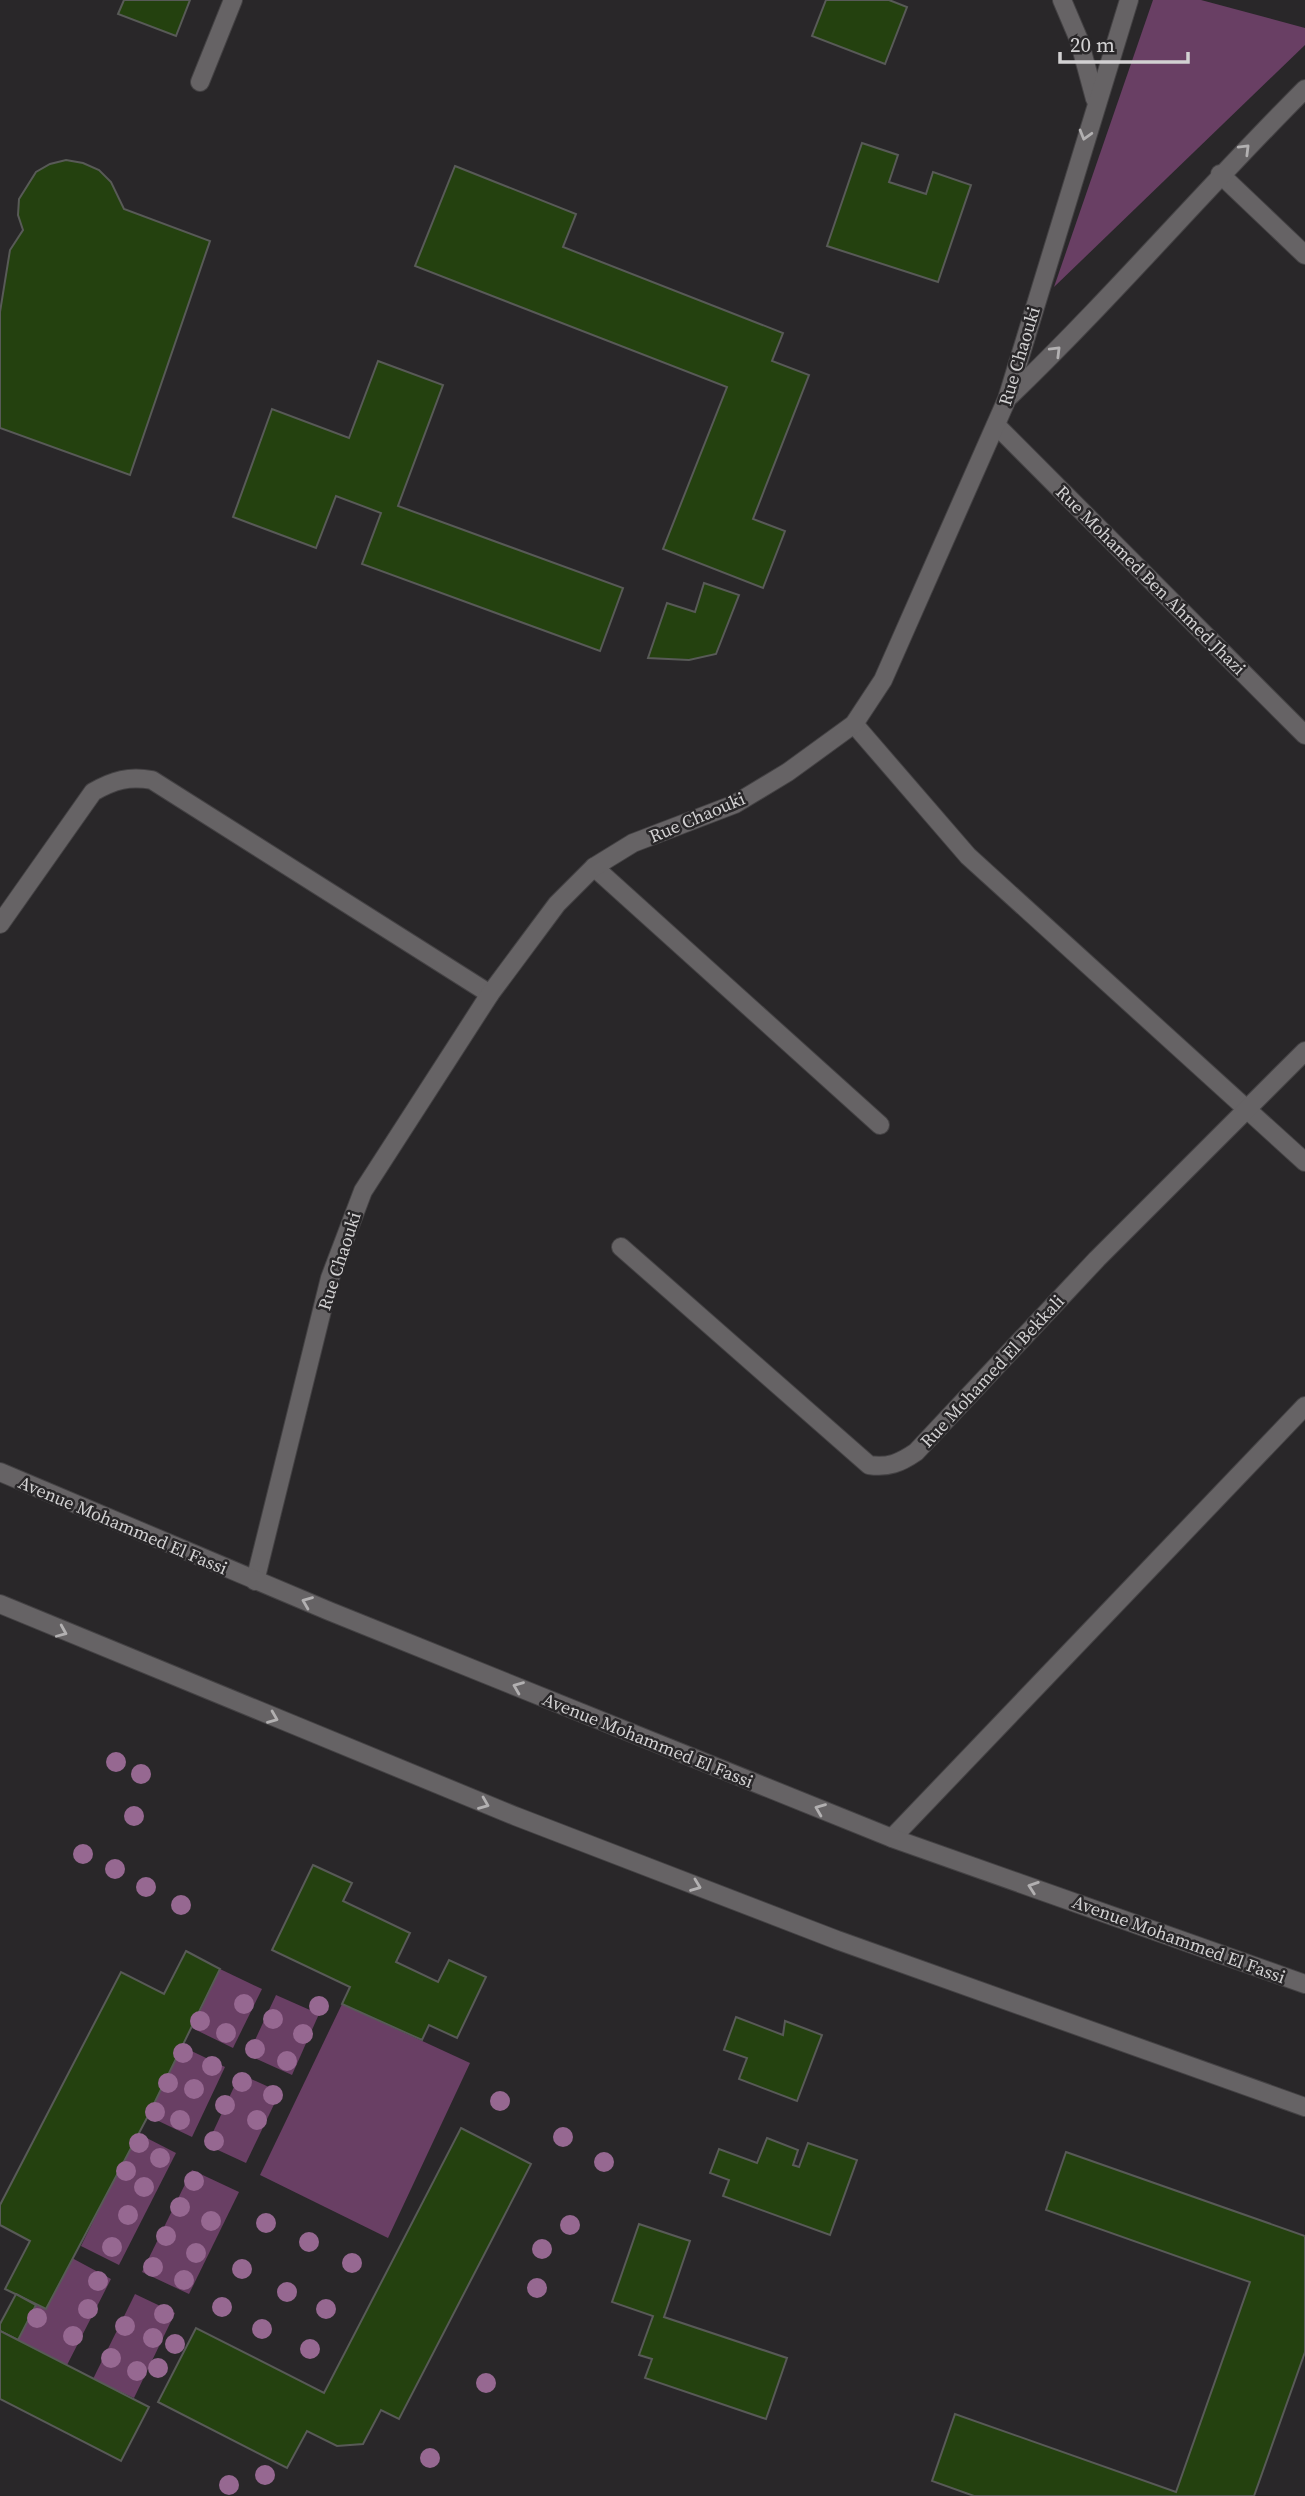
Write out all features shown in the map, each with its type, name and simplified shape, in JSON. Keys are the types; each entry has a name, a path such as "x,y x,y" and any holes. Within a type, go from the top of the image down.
{"street":[{"path":"200,82 233,0"},
{"path":"1062,0 1082,49 1096,102"},
{"name":"Rue Chaouki","path":"255,1581 330,1278 349,1223 363,1191 490,994 557,904 594,867 633,843 735,804 788,772 854,724 883,680 1007,399 1129,0"},
{"path":"1007,399 1061,347 1220,174 1305,89"},
{"path":"1220,174 1305,255"},
{"name":"Rue Mohamed Ben Ahmed Jhazi","path":"996,425 1305,735"},
{"path":"854,724 968,856 1305,1162"},
{"path":"0,924 93,792 110,782 132,776 152,780 490,994"},
{"path":"594,867 880,1125"},
{"name":"Rue Mohamed El Bekkali","path":"621,1247 869,1465 883,1467 901,1462 916,1452 1097,1259 1245,1108 1305,1051"},
{"path":"892,1838 1305,1406"},
{"name":"Avenue Mohammed El Fassi","path":"0,1472 255,1581 892,1838 1305,1984"},
{"path":"0,1604 515,1816 837,1940 1305,2108"}],"shaded area":[{"path":"1153,0 1201,0 1305,28 1305,45 1054,287"},
{"path":"220,1969 262,1989 233,2048 192,2028"},
{"path":"276,1995 319,2014 292,2075 248,2055"},
{"path":"342,2004 470,2063 388,2238 260,2175"},
{"path":"181,2046 225,2067 192,2137 148,2116"},
{"path":"240,2074 280,2092 246,2163 207,2145"},
{"path":"137,2133 176,2153 119,2265 81,2246"},
{"path":"192,2170 239,2192 189,2294 142,2272"},
{"path":"72,2258 111,2279 67,2365 18,2340 36,2305 46,2309"},
{"path":"135,2294 175,2313 134,2398 93,2379"}],"building":[{"path":"124,0 190,0 176,36 118,14"},
{"path":"826,0 889,0 907,7 885,64 812,36"},
{"path":"862,143 898,155 889,182 926,194 933,172 971,185 938,282 827,246"},
{"path":"66,160 99,170 111,182 124,209 210,241 130,475 0,428 0,312 10,250 23,230 18,215 19,199 36,172 50,164"},
{"path":"455,166 576,214 563,247 783,333 772,361 809,375 753,519 785,531 763,588 663,549 727,387 415,266"},
{"path":"378,361 443,385 398,506 623,588 600,651 362,564 381,513 336,496 316,548 233,517 272,409 349,438"},
{"path":"704,583 739,595 716,654 689,660 648,658 667,603 695,612"},
{"path":"313,1865 352,1883 343,1901 410,1933 396,1962 438,1982 449,1960 486,1977 457,2038 429,2025 422,2040 342,2004 350,1987 272,1950"},
{"path":"186,1951 220,1969 148,2116 46,2309 5,2289 30,2241 0,2225 0,2205 121,1972 164,1994"},
{"path":"736,2017 783,2035 785,2021 822,2035 797,2101 739,2079 747,2058 724,2050"},
{"path":"461,2128 531,2164 399,2419 381,2410 363,2444 337,2446 307,2431 287,2468 158,2402 196,2328 324,2393"},
{"path":"767,2138 798,2150 793,2165 799,2167 808,2143 857,2160 830,2235 723,2196 729,2180 710,2173 719,2149 757,2163"},
{"path":"1066,2152 1305,2236 1305,2352 1254,2496 974,2496 932,2481 955,2414 1176,2492 1250,2282 1046,2210"},
{"path":"639,2224 690,2241 664,2317 787,2358 766,2419 645,2378 652,2359 639,2355 653,2316 612,2302"},
{"path":"16,2294 36,2305 18,2340 0,2331 0,2324"},
{"path":"0,2331 149,2407 121,2461 0,2399"}]}
